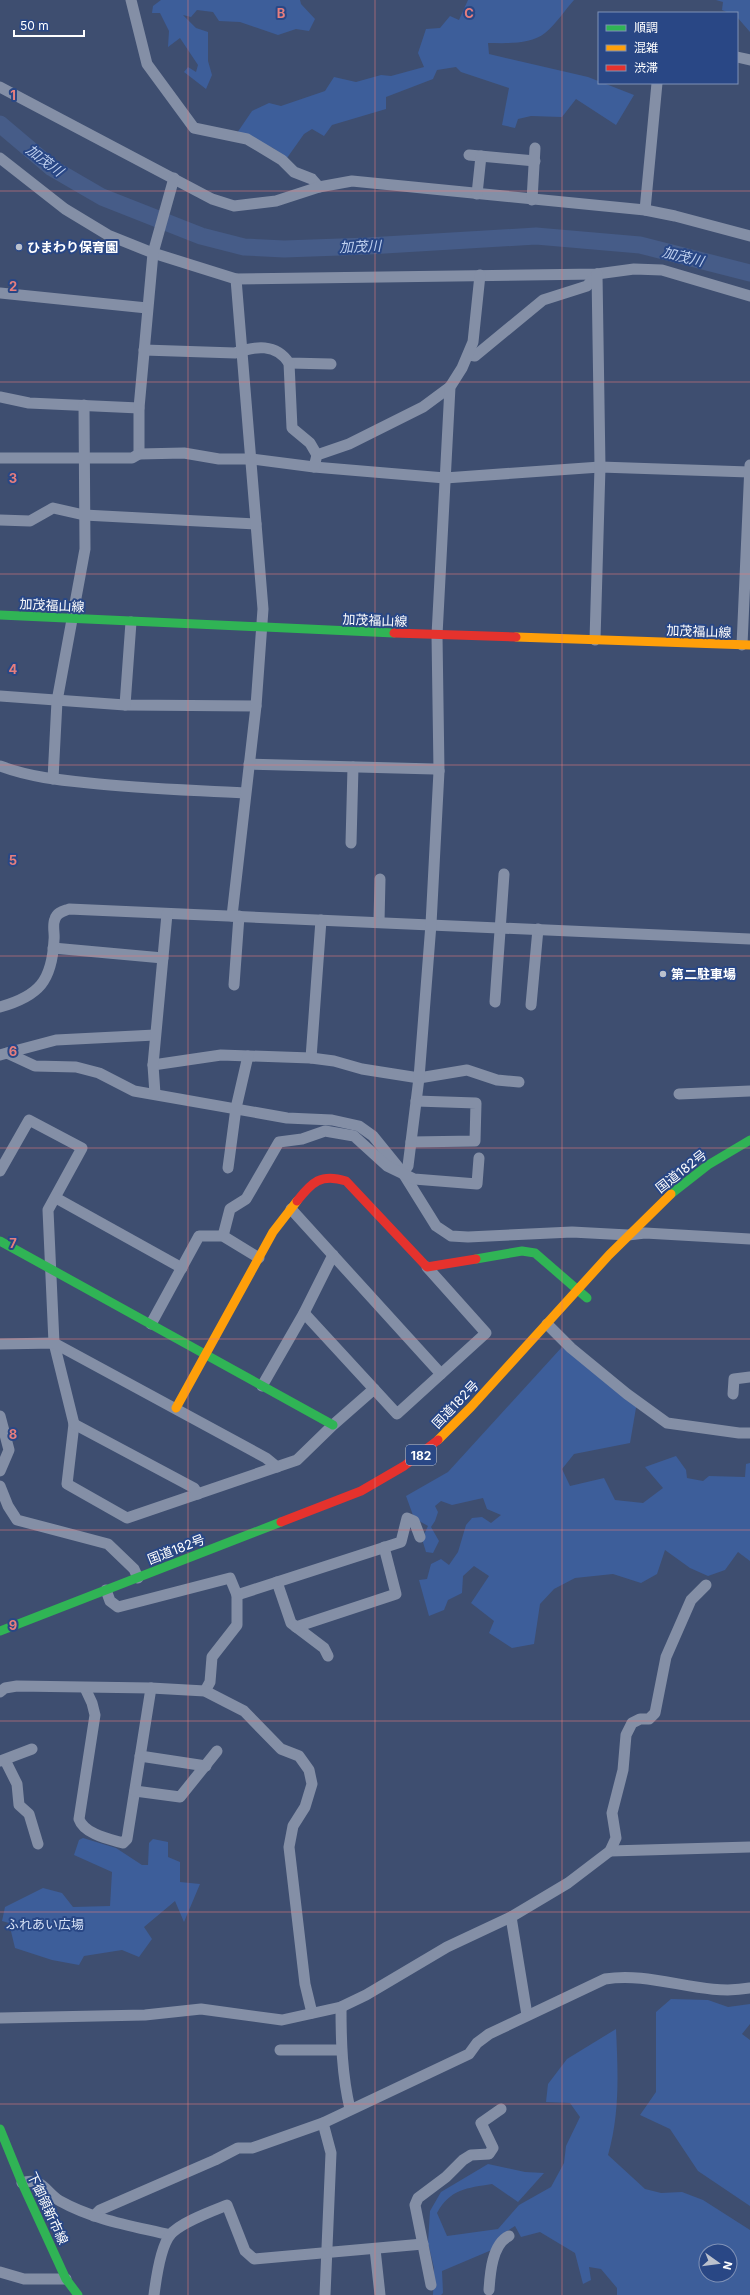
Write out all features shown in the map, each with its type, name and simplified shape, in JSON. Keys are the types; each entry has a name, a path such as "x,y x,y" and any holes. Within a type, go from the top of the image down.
{"main road":[{"name":"加茂福山線","path":"0,615 437,635 746,645"},
{"name":"国道182号","path":"0,1631 361,1491 390,1477 414,1461 450,1430 628,1235 668,1196 709,1164 750,1140"},
{"path":"176,1408 273,1232 318,1179 334,1177 346,1181 427,1267 522,1251 535,1253 577,1291 587,1298"},
{"path":"634,1245 644,1233 655,1224"},
{"path":"0,1241 333,1425"},
{"path":"107,1602 124,1595"},
{"name":"下御領新市線","path":"0,2129 22,2183 66,2279 78,2295"}],"street":[{"path":"131,0 147,64 194,128 247,139 282,160 294,172 312,179 320,187"},
{"path":"738,57 750,60"},
{"path":"646,210 657,84"},
{"path":"0,88 212,199 234,206 276,201 320,187 352,181 390,183 532,200 646,210 675,216 750,236"},
{"path":"532,200 535,148"},
{"path":"469,155 535,161"},
{"path":"478,194 481,156"},
{"path":"0,158 65,209 108,234 236,279 597,274 634,269 662,270 750,296"},
{"path":"139,454 139,408 147,308 154,251 174,178"},
{"path":"469,355 475,356 543,300 587,286 597,274"},
{"path":"595,640 600,467 597,274"},
{"path":"317,455 348,444 423,407 450,387 469,355 473,342 480,276"},
{"path":"234,985 235,916 245,793 256,706 263,628 263,609 252,459 236,279"},
{"path":"0,293 147,308"},
{"path":"144,350 235,353 248,347 269,348 284,354 289,363 292,428 310,443 317,455 314,467"},
{"path":"289,363 331,364"},
{"path":"403,1173 408,1166 419,1078 431,924 439,771 437,635 450,387"},
{"path":"0,397 29,403 139,408"},
{"path":"53,779 57,701 85,549 83,458 84,405"},
{"path":"0,458 132,458 139,454 184,453 219,459 252,459 314,467 445,478 600,467 749,468 746,645"},
{"path":"0,520 30,522 53,508 84,515 256,524"},
{"path":"125,705 131,622"},
{"path":"0,696 125,705 256,706"},
{"path":"249,764 434,769 439,771"},
{"path":"0,766 20,774 53,779 122,786 245,793"},
{"path":"351,843 353,767"},
{"path":"495,1002 504,874"},
{"path":"379,922 380,879"},
{"path":"0,1007 30,995 40,987 47,978 54,948 54,919 59,912 70,909 750,939"},
{"path":"155,1094 152,1065 167,914"},
{"path":"311,1058 321,920"},
{"path":"531,1005 538,929"},
{"path":"54,948 163,958"},
{"path":"3,1054 56,1040 156,1035"},
{"path":"3,1054 35,1066 76,1067 98,1073 134,1091 287,1118 332,1120 359,1126 373,1136 403,1173 436,1226 451,1236 506,1237 572,1232 628,1235 644,1233 750,1239"},
{"path":"152,1065 221,1055 311,1058 334,1061 362,1069 419,1078 468,1070 497,1080 519,1082"},
{"path":"228,1168 236,1108 248,1056"},
{"path":"678,1094 750,1091"},
{"path":"411,1142 475,1142 476,1103 416,1101"},
{"path":"1,1165 29,1120 82,1148 56,1198 48,1210 54,1343 74,1424 67,1484 127,1518 297,1460 333,1425 374,1389"},
{"path":"223,1236 230,1209 246,1199 279,1142 302,1139 325,1131 354,1136 387,1166 414,1179 478,1184 479,1158"},
{"path":"56,1198 182,1268"},
{"path":"291,1209 441,1374"},
{"path":"151,1324 199,1236 223,1236 259,1258"},
{"path":"262,1386 304,1313 333,1255"},
{"path":"304,1313 397,1414 486,1333 427,1267"},
{"path":"547,1324 571,1348 627,1394 667,1423 739,1433 750,1433"},
{"path":"0,1344 54,1343 266,1458 277,1467"},
{"path":"733,1394 734,1379 750,1377"},
{"path":"0,1416 9,1450 0,1471"},
{"path":"74,1424 194,1488 198,1494"},
{"path":"0,1486 8,1506 17,1520 108,1544 134,1569 138,1578"},
{"path":"237,1595 401,1542 407,1518 414,1521 420,1537"},
{"path":"296,1627 396,1594 384,1547"},
{"path":"106,1590 107,1602 118,1607 230,1578 237,1595 237,1625 212,1657 210,1682 205,1691"},
{"path":"277,1582 291,1623 324,1648 328,1656"},
{"path":"0,2018 145,2015 201,2009 282,2020 341,2007 366,1995 447,1947 511,1917 568,1883 610,1852 616,1838 612,1813 623,1770 626,1735 632,1723 640,1719 649,1719 656,1713 666,1657 691,1600 706,1585"},
{"path":"0,1692 5,1688 17,1686 151,1688 205,1691 244,1711 281,1749 299,1756 309,1770 312,1784 305,1807 293,1826 289,1847 305,1984 312,2013"},
{"path":"85,1688 92,1703 95,1715 79,1819 81,1825 101,1836 123,1843 127,1839 151,1688"},
{"path":"32,1749 2,1760 17,1784 19,1805 29,1814 38,1844"},
{"path":"135,1791 180,1797 217,1752"},
{"path":"140,1756 206,1766"},
{"path":"610,1852 750,1847"},
{"path":"511,1917 527,2015"},
{"path":"94,2216 100,2210 215,2160 233,2149 252,2148 323,2123 469,2054 477,2043 490,2034 527,2015 543,2009 584,1986 605,1978 622,1976 734,1991 750,1988"},
{"path":"341,2007 341,2050 344,2085 350,2110"},
{"path":"280,2050 341,2050"},
{"path":"431,2284 416,2206 418,2198 446,2176 462,2160 471,2155 489,2154 493,2148 481,2122 502,2110"},
{"path":"323,2123 331,2153 325,2295"},
{"path":"22,2183 27,2181 42,2184 58,2200 94,2216 170,2235"},
{"path":"154,2295 158,2270 170,2235 196,2218 227,2205 245,2251 254,2258 327,2254 423,2244"},
{"path":"488,2294 495,2254 503,2239 509,2236"},
{"path":"375,2249 380,2295"},
{"path":"0,2272 24,2279 66,2279"}],"green space":[{"path":"161,0 300,0 301,4 315,19 309,31 296,29 278,35 240,22 219,21 213,12 197,10 191,17 183,15 196,28 208,32 208,61 212,75 206,89 184,72 188,67 196,72 198,65 180,38 168,47 169,31 160,13 152,13 153,6"},
{"path":"468,0 574,0 553,25 539,37 532,40 510,43 488,43 489,54 588,77 598,81 598,84 606,84 634,95 616,125 576,99 562,117 531,116 518,119 515,128 502,125 509,88 461,72 456,67 437,70 433,79 386,97 386,109 332,125 324,136 312,129 304,134 287,158 273,148 237,133 252,111 269,103 281,106 325,91 334,77 356,82 381,75 391,76 424,67 418,53 426,29 440,28 450,16 459,20"},
{"path":"716,0 750,0 750,32 738,18 738,12 727,12 722,10 723,2"},
{"path":"562,1347 637,1402 630,1443 574,1454 562,1469 570,1486 604,1478 615,1500 643,1503 663,1488 645,1467 676,1456 686,1470 687,1478 703,1481 709,1476 745,1477 746,1464 750,1463 750,1561 738,1552 725,1570 708,1576 690,1568 665,1550 657,1574 641,1583 613,1574 575,1578 554,1589 540,1604 534,1644 512,1648 489,1633 494,1621 471,1603 489,1576 474,1566 463,1576 462,1593 448,1600 444,1610 429,1616 419,1580 427,1579 431,1564 441,1559 449,1565 458,1552 466,1525 472,1518 482,1517 491,1523 501,1515 487,1509 483,1498 452,1505 441,1501 435,1506 438,1512 431,1527 439,1541 433,1553 426,1552 422,1539 428,1526 414,1518 406,1496 448,1472"},
{"name":"ふれあい広場","path":"83,1838 116,1848 142,1865 148,1865 149,1843 153,1839 168,1842 168,1857 180,1862 180,1882 200,1884 184,1922 175,1901 144,1927 152,1939 139,1957 122,1950 84,1956 79,1965 52,1960 15,1948 9,1923 2,1921 5,1907 43,1888 62,1893 73,1907 110,1906 112,1872 74,1855 79,1840"},
{"path":"671,1999 708,2000 728,2007 750,2004 750,2024 742,2034 750,2040 750,2206 698,2171 670,2129 640,2115 656,2092 656,2012"},
{"path":"616,2029 618,2077 617,2093 615,2124 608,2155 645,2189 661,2193 682,2192 703,2200 750,2230 750,2295 617,2295 617,2288 601,2269 589,2267 591,2280 583,2284 575,2253 540,2232 521,2237 515,2226 504,2233 494,2249 442,2271 443,2293 441,2295 433,2295 434,2268 428,2243 430,2211 441,2192 488,2164 525,2172 544,2173 518,2202 492,2184 467,2189 454,2194 442,2205 437,2213 447,2236 498,2229 519,2205 551,2187 564,2163 566,2146 580,2117 570,2103 546,2102 548,2084 567,2059"}],"waterway":[{"name":"加茂川","path":"0,124 52,168 102,197 201,236 244,247 284,249 368,246 536,236 640,245 750,273"}],"traffic: fast":[{"path":"0,615 394,633"},
{"path":"671,1194 708,1165 750,1140"},
{"path":"0,1241 333,1425"},
{"path":"476,1259 522,1251 535,1253 587,1298"},
{"path":"0,1631 281,1522"},
{"path":"0,2129 22,2183 66,2279 78,2295"}],"traffic: slow":[{"path":"516,637 750,645"},
{"path":"438,1440 471,1407 609,1255 671,1194"},
{"path":"176,1408 273,1232 297,1201"}],"traffic: jam":[{"path":"394,633 516,637"},
{"path":"297,1201 307,1189 318,1181 330,1178 346,1181 427,1267 476,1259"},
{"path":"281,1522 361,1491 404,1466 438,1440"}],"place":[{"name":"ひまわり保育園","path":"19,247"},
{"name":"第二駐車場","path":"663,974"}]}
